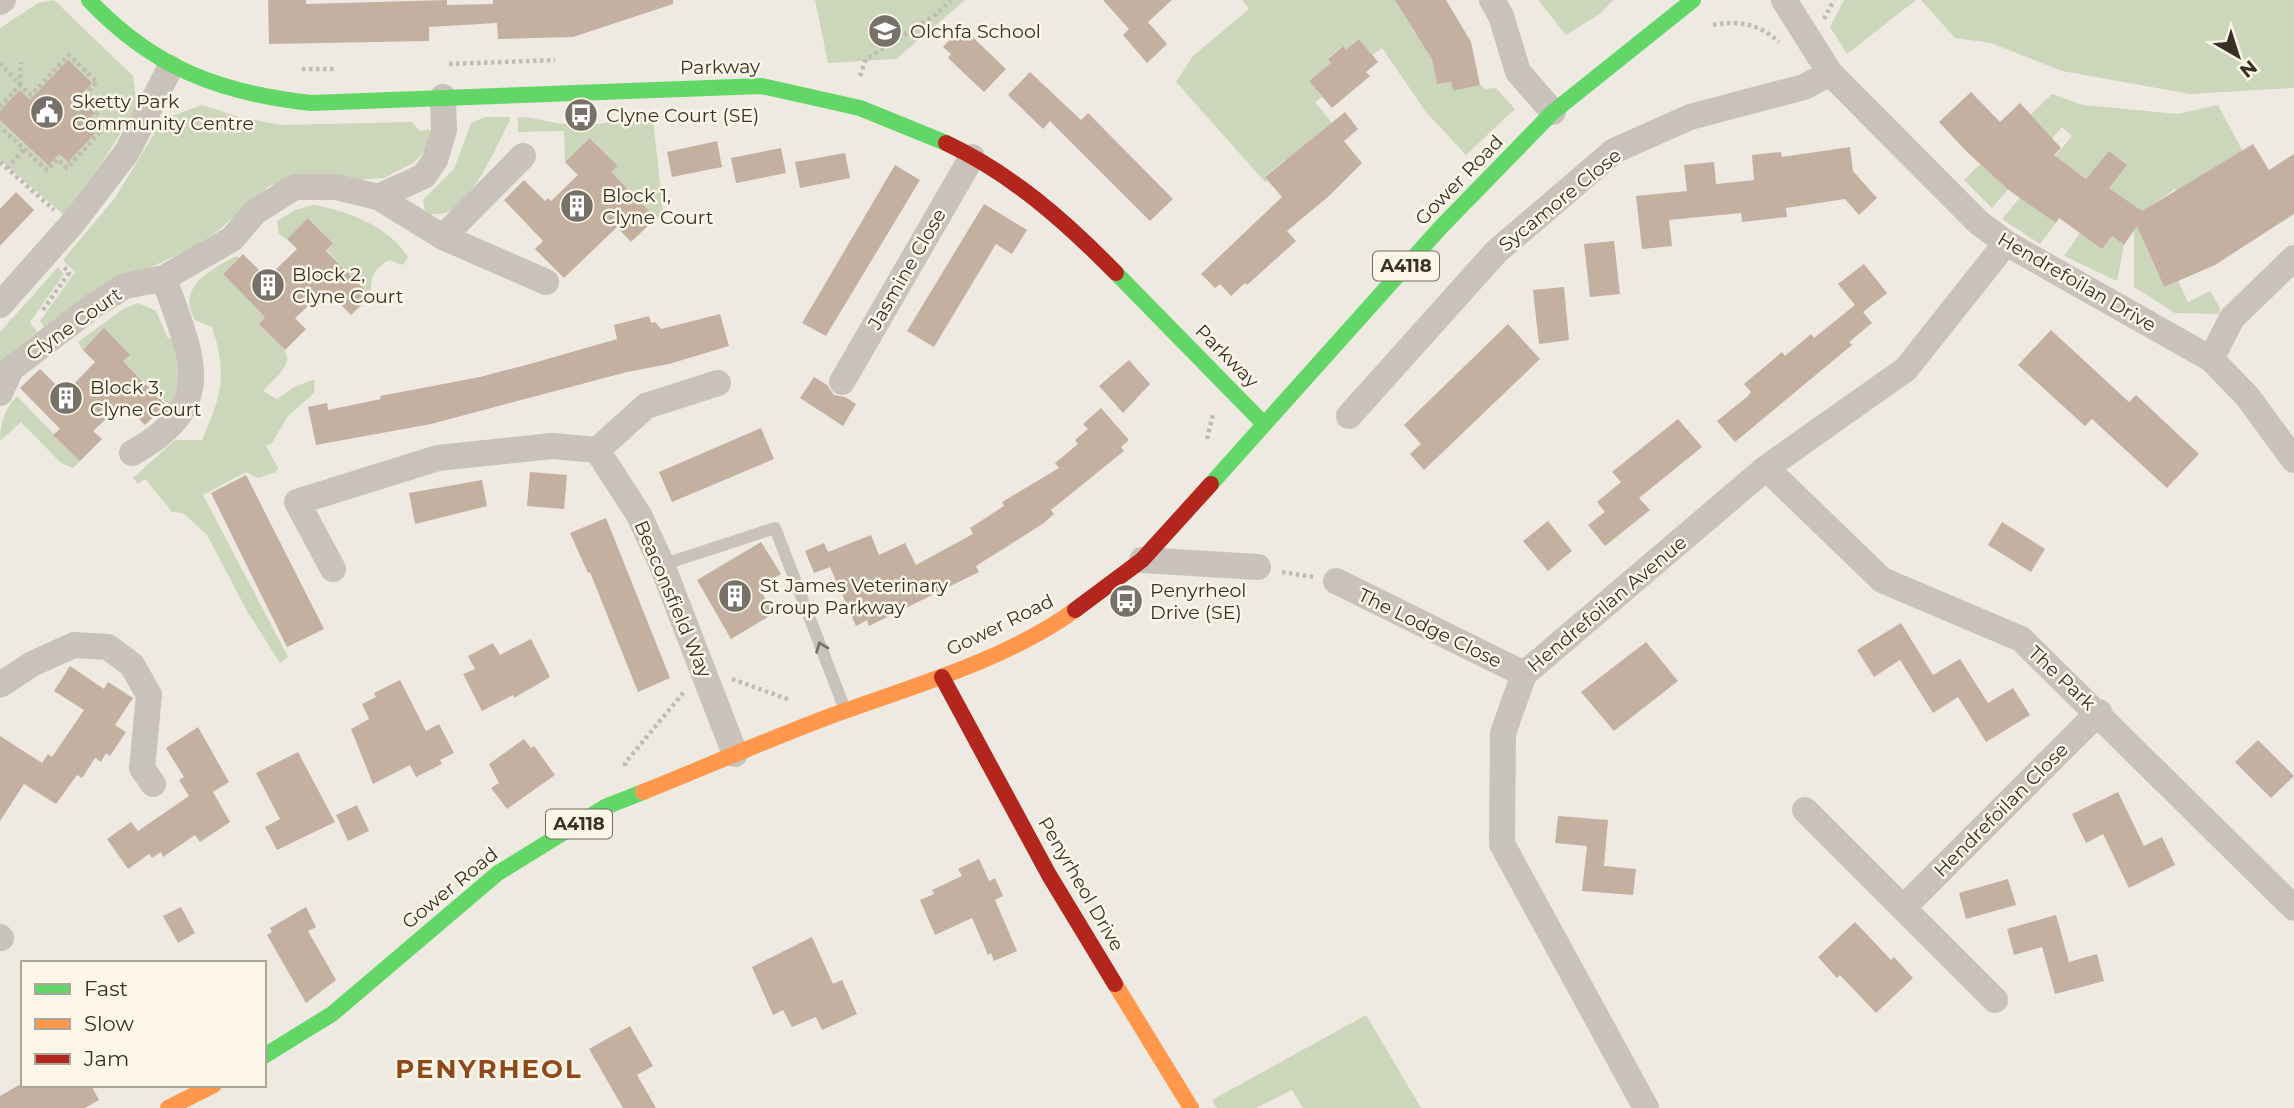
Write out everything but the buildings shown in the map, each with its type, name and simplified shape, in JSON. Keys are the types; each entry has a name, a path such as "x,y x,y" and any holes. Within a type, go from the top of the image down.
{"main road":[{"name":"Parkway","path":"89,0 132,41 170,68 236,92 281,100 312,103 762,86 796,90 919,129 1012,181 1089,245 1264,424"},
{"name":"Gower Road","path":"266,1055 332,1014 498,873 605,807 845,711 942,677 1054,625 1142,560 1441,227 1553,112 1693,0"},
{"name":"Penyrheol Drive","path":"942,677 1048,875 1191,1108"},
{"path":"168,1108 210,1087"}],"street":[{"path":"1492,0 1501,16 1518,72 1553,112"},
{"name":"Hendrefoilan Drive","path":"1784,0 1830,73 1978,222 2006,243 2211,359 2247,396 2294,460"},
{"path":"0,305 71,225 127,152 170,68"},
{"name":"Sycamore Close","path":"1349,416 1496,252 1614,151 1690,117 1804,87 1830,73"},
{"path":"378,197 424,176 435,160 444,130 443,97"},
{"path":"443,237 523,156"},
{"name":"Jasmine Close","path":"842,382 972,157"},
{"name":"Clyne Court","path":"0,393 11,369 125,286 164,278 232,239 255,212 295,187 336,187 378,197 443,237 545,282"},
{"name":"Hendrefoilan Avenue","path":"1646,1108 1502,844 1503,733 1524,674 1766,468 1906,369 2006,243"},
{"path":"2211,359 2231,318 2294,258"},
{"path":"132,453 155,441 175,422 191,390 191,355 164,278"},
{"path":"333,569 297,502 438,458 552,446 597,450 646,406 718,383"},
{"name":"Beaconsfield Way","path":"597,450 639,515 662,565 735,754"},
{"name":"The Park","path":"1766,468 1882,580 2021,639 2099,712 2294,908"},
{"path":"1142,560 1258,568"},
{"name":"The Lodge Close","path":"1336,581 1524,674"},
{"path":"0,685 32,664 74,645 108,647 132,665 149,695 142,768 153,785"},
{"name":"Hendrefoilan Close","path":"1903,908 2099,712"},
{"path":"1805,810 1995,1000"}],"lane":[{"path":"662,565 775,528 845,711"}],"path":[{"path":"859,79 866,59 935,15 951,0"},
{"path":"1821,26 1834,0"},
{"path":"0,63 31,95 69,55 97,82 83,97 99,111 89,122 100,132 66,168 57,159 47,170 0,127"},
{"path":"445,65 563,60"},
{"path":"0,107 20,85 21,62"},
{"path":"297,69 346,68"},
{"path":"7,168 24,149"},
{"path":"0,162 71,225"},
{"path":"48,340 34,322 69,273 49,251"},
{"path":"1215,409 1206,444 1227,464"},
{"path":"1258,568 1336,581"}],"green space":[{"path":"54,0 133,76 137,107 103,161 63,214 0,160 0,28 38,3"},
{"name":"Olchfa School","path":"815,0 965,0 896,59 828,63"},
{"path":"1242,0 1395,0 1441,35 1433,64 1437,84 1451,82 1453,91 1480,85 1485,89 1496,88 1515,109 1466,155 1426,112 1382,48 1372,55 1359,39 1346,50 1342,46 1328,58 1331,63 1309,81 1322,97 1315,102 1332,123 1292,169 1285,160 1265,176 1268,180 1265,182 1176,82 1193,56 1249,9"},
{"path":"1538,0 1613,0 1601,13 1566,35"},
{"path":"1844,0 1916,0 1847,54 1830,27"},
{"path":"1921,0 2294,0 2294,88 2190,94 2062,71 1991,43 1955,38"},
{"path":"2052,94 2083,105 2178,114 2218,105 2249,163 2215,167 2203,174 2208,182 2182,199 2175,189 2153,204 2143,240 2164,287 2178,281 2188,302 2210,291 2220,308 2219,314 2175,313 2134,287 2134,206 2108,187 2127,165 2109,151 2088,180 2062,162 2031,204 2056,223 2040,244 2002,219 2072,136 2062,127 1992,208 1964,180"},
{"path":"202,105 239,117 281,125 412,122 420,131 429,129 430,146 413,163 384,178 356,180 310,175 269,186 219,230 193,248 98,291 44,327 40,321 75,272 63,260 115,198 163,119"},
{"path":"652,111 664,219 656,218 611,172 618,166 591,138 565,162 564,131 518,132 518,117 588,125"},
{"path":"485,117 510,117 487,166 464,198 452,209 439,214 425,211 423,200 454,169 471,123"},
{"path":"313,205 353,216 379,229 400,246 408,257 403,265 389,260 379,267 372,279 371,296 327,251 333,243 309,218 287,239 279,234 277,221 295,210"},
{"path":"2080,233 2112,236 2124,245 2117,281 2064,256"},
{"path":"236,256 239,258 223,274 265,317 259,324 285,351 287,357 282,370 263,391 277,399 294,387 315,379 314,393 288,416 272,443 266,446 278,468 276,472 258,478 246,472 203,495 288,657 280,663 247,611 207,535 183,513 172,512 145,479 138,484 133,478 175,440 202,440 218,398 220,359 212,327 195,320 190,308 190,298 199,281"},
{"path":"58,267 64,274 30,322 37,332 0,366 0,332"},
{"path":"138,303 156,311 167,337 174,340 179,380 172,408 123,361 104,329 83,350 78,342 123,309"},
{"path":"17,396 80,461 73,468 61,463 21,422 0,441 4,417"},
{"path":"1366,1015 1421,1108 1303,1108 1292,1090 1256,1108 1217,1108 1212,1100"}],"traffic: fast":[{"path":"89,0 113,24 163,60 218,84 278,98 311,103 762,86 860,108 946,143"},
{"path":"1211,484 1441,227 1553,112 1693,0"},
{"path":"1116,273 1264,424"},
{"path":"266,1055 332,1014 498,873 605,807 643,792"}],"traffic: slow":[{"path":"643,792 812,723 991,657 1049,627 1075,610"},
{"path":"1115,984 1191,1108"},
{"path":"168,1108 210,1087"}],"traffic: jam":[{"path":"946,143 993,169 1037,200 1116,273"},
{"path":"1075,610 1142,560 1211,484"},
{"path":"942,677 1049,875 1115,984"}],"place":[{"name":"Olchfa School","path":"885,31"},
{"name":"Sketty Park Community Centre","path":"47,112"},
{"name":"Clyne Court (SE)","path":"581,115"},
{"name":"Block 1, Clyne Court","path":"577,206"},
{"name":"Block 2, Clyne Court","path":"268,285"},
{"name":"Block 3, Clyne Court","path":"66,398"},
{"name":"St James Veterinary Group Parkway","path":"735,596"},
{"name":"Penyrheol Drive (SE)","path":"1126,601"}],"district":[{"name":"PENYRHEOL","path":"489,1069"}]}
